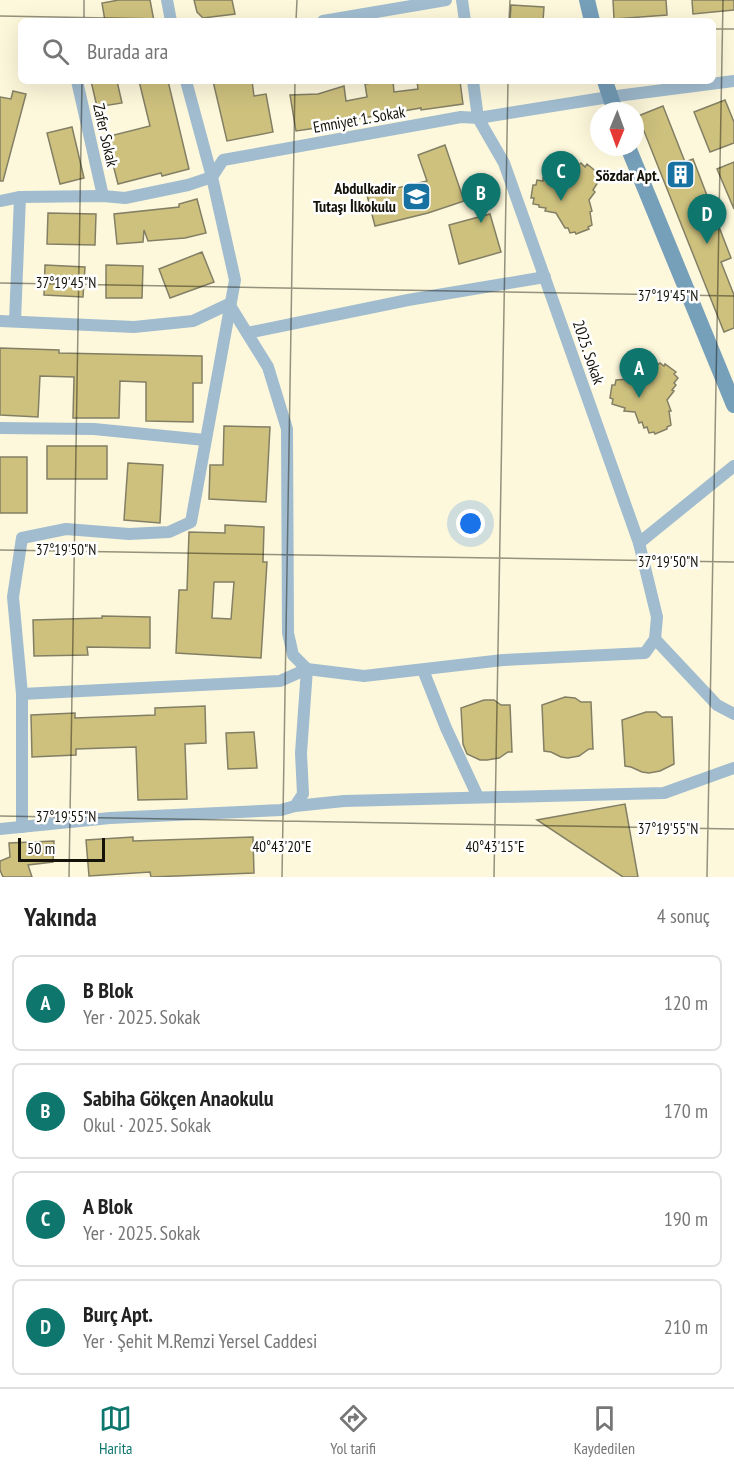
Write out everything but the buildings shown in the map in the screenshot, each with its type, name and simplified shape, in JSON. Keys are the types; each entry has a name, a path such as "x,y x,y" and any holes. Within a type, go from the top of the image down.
{"street":[{"path":"167,0 170,18"},
{"path":"334,18 377,6 446,0"},
{"path":"462,0 465,18"},
{"path":"587,0 591,18"},
{"name":"Emniyet 1. Sokak","path":"716,83 734,81"},
{"name":"Zafer Sokak","path":"78,84 103,196"},
{"path":"22,827 22,694 13,597 22,538 66,529 129,534 169,532 190,522 235,280 212,177 187,84"},
{"name":"2025. Sokak","path":"473,84 478,118 504,163 639,543 657,617 655,639"},
{"name":"Emniyet 1. Sokak","path":"0,201 20,197 125,198 188,185 212,177 223,160 461,117 478,118 610,96 709,84"},
{"path":"632,156 734,405"},
{"path":"15,321 20,197"},
{"path":"247,333 408,300 545,277"},
{"path":"0,321 134,327 193,321 229,304"},
{"path":"229,304 268,367 287,429 288,633 293,655 307,669 301,753 303,794 295,806"},
{"path":"0,428 94,429 205,440"},
{"path":"639,543 734,466"},
{"path":"22,694 280,681 307,669 364,676 504,660 627,655 645,653 655,639 717,705 734,714"},
{"path":"423,670 446,728 478,797"},
{"path":"0,829 110,818 281,810 295,806 344,801 664,793 734,768"}],"place":[{"name":"Sözdar Apt.","path":"681,175"},
{"name":"Abdulkadir Tutaşı İlkokulu","path":"417,197"},
{"name":"A Blok","path":"561,201"},
{"name":"Sabiha Gökçen Anaokulu","path":"481,223"},
{"name":"Burç Apt.","path":"707,244"},
{"name":"B Blok","path":"639,398"}]}
